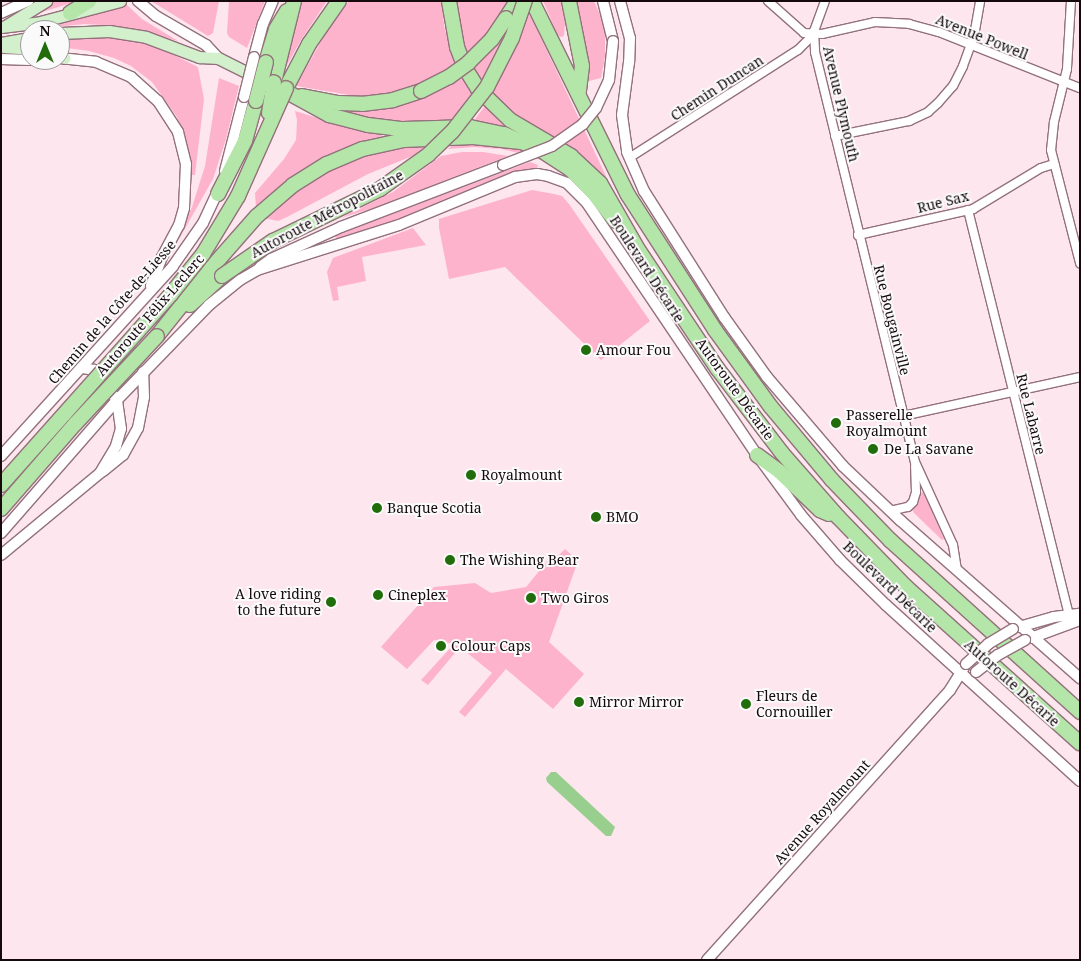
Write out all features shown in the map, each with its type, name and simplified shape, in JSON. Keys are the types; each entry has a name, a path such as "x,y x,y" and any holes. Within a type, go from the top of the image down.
{"highway":[{"path":"70,13 90,1"},
{"path":"218,194 245,141 250,99 260,60 293,1"},
{"path":"267,126 274,82 293,1"},
{"path":"267,126 304,53 339,1"},
{"name":"Autoroute Décarie","path":"450,1 456,47 465,68 478,89 510,120 563,151 587,170 609,197 639,251 740,401 782,453 839,518 912,592 1080,743"},
{"path":"289,94 338,103 362,104 393,100 421,91 449,78 474,58 492,39 518,1"},
{"name":"Autoroute Métropolitaine","path":"156,336 222,276 260,248 290,231 380,189 411,169 432,151 467,114 487,87 512,38 525,1"},
{"name":"Autoroute Décarie","path":"532,1 579,92 616,171 640,215 715,330 771,407 832,480 891,541 1080,712"},
{"path":"570,1 582,66 579,92"},
{"path":"289,94 329,115 368,126 477,128 498,132 521,142 550,156 578,176 639,251"},
{"name":"Autoroute Félix-Leclerc","path":"1,485 196,264 217,234 238,196 267,126"},
{"path":"156,336 240,234 274,200 302,179 327,164 383,143 456,137 521,142"},
{"name":"Autoroute Félix-Leclerc","path":"1,509 81,417 156,336"},
{"path":"757,455 780,472 820,510 839,518"}],"main road":[{"path":"1,13 28,1"},
{"path":"2,27 46,1"},
{"path":"138,1 156,16 206,45 218,58 289,94"},
{"path":"260,60 264,24 273,1"},
{"path":"257,270 271,259 341,228 552,146 583,124 596,108 608,80 613,40 603,1"},
{"path":"620,1 630,38 622,115 623,134 629,158 644,191 724,317 767,377 842,466 957,569 1018,628 1080,678"},
{"path":"2,27 36,23 119,2"},
{"path":"70,33 94,31 121,32 160,41 199,57 218,58"},
{"path":"1,45 20,40"},
{"path":"1,45 20,48"},
{"path":"1,59 20,60"},
{"path":"70,59 106,65 138,82 163,107 180,137 186,170 182,214 149,291"},
{"name":"Boulevard Décarie","path":"143,372 221,294 257,270 393,227 516,176 537,174 558,178 574,189 587,203 757,455 797,509 840,560 1080,781"},
{"name":"Chemin de la Côte-de-Liesse","path":"1,456 83,368 184,252 218,194"},
{"path":"83,368 94,370 116,400 121,418 121,434 100,473"},
{"path":"2,528 143,372"},
{"path":"1,555 123,455 138,428 144,397 143,372"},
{"path":"964,675 1030,638 1080,614"},
{"path":"964,675 970,658 988,644 1018,628 1073,619"},
{"name":"Avenue Royalmount","path":"708,960 964,675"}],"street":[{"path":"768,1 799,30 814,34"},
{"name":"Avenue Plymouth","path":"825,1 814,34 815,52 846,183"},
{"path":"835,136 900,124 928,112 942,99 953,86 971,45 980,1"},
{"path":"1071,1 1068,62 1051,138 1054,164 1080,263"},
{"name":"Avenue Powell","path":"814,34 864,24 899,22 931,29 1080,88"},
{"name":"Chemin Duncan","path":"629,158 798,50 814,34"},
{"name":"Rue Sax","path":"858,235 968,210 986,202 1042,168 1054,164"},
{"name":"Rue Bougainville","path":"846,183 915,462 953,545 957,569"},
{"name":"Rue Labarre","path":"968,210 1012,392 1073,619"},
{"path":"903,416 1080,377"},
{"name":"Rue Bougainville","path":"890,511 908,507 913,502 916,492 915,462"}],"shaded area":[{"path":"51,1 78,1 29,16"},
{"path":"151,1 219,1 213,33 208,36"},
{"path":"229,1 265,1 247,48 229,37 227,33"},
{"path":"301,1 327,1 301,40 281,76"},
{"path":"349,1 442,1 444,26 455,64 415,87 374,96 355,96 296,86 329,27"},
{"path":"456,1 521,1 533,21 606,176 602,179 490,96 474,73 464,51"},
{"path":"543,1 561,1 565,23 564,36 560,37 557,34"},
{"path":"574,1 594,1 601,17 605,30 605,57 601,78 589,81"},
{"path":"126,4 142,19 178,41 117,26 86,24 70,25 70,20 64,20"},
{"path":"106,37 146,43 175,53 174,55 198,67 204,99 195,175 191,175 190,156 177,117 152,82 131,66 114,58 70,48 70,39"},
{"path":"219,78 239,86 226,139 213,179 179,239 177,238 192,207 205,166"},
{"path":"463,78 473,93 452,121 401,121 360,116 339,110 340,107 394,104 420,99"},
{"path":"485,106 510,128 508,131 472,123"},
{"path":"295,111 338,124 382,132 382,138 346,148 324,158 300,172 256,208 255,193 284,159 296,140 297,120"},
{"path":"430,142 415,155 368,174 287,217 278,221 264,218 291,192 331,167 378,150"},
{"path":"454,143 512,145 524,150 518,153 502,149 474,147 448,149"},
{"path":"462,152 483,152 508,156 377,207 341,218 393,192 441,156"},
{"path":"530,162 538,165 537,169 511,172 403,218 337,240 335,236 360,226"},
{"path":"532,190 562,196 650,321 601,360 505,267 449,279 439,219"},
{"path":"413,228 426,245 362,257 366,281 337,287 339,300 333,301 327,272 333,258"},
{"path":"921,492 924,493 944,539 942,540 912,509 918,502"},
{"path":"565,549 578,561 549,642 584,674 553,709 506,669 465,717 459,712 492,673 460,647 428,685 421,680 454,644 434,640 407,669 381,647 434,587 475,583 491,593 526,587 554,553 558,556"},
{"path":"551,772 556,772 615,827 611,836 606,836 547,782 546,778"}],"place":[{"name":"Amour Fou","path":"586,350"},
{"name":"Passerelle Royalmount","path":"836,423"},
{"name":"De La Savane","path":"873,449"},
{"name":"Royalmount","path":"471,475"},
{"name":"Banque Scotia","path":"377,508"},
{"name":"BMO","path":"596,517"},
{"name":"The Wishing Bear","path":"450,560"},
{"name":"Cineplex","path":"378,595"},
{"name":"Two Giros","path":"531,598"},
{"name":"A love riding to the future","path":"331,602"},
{"name":"Colour Caps","path":"441,646"},
{"name":"Mirror Mirror","path":"579,702"},
{"name":"Fleurs de Cornouiller","path":"746,704"}]}
